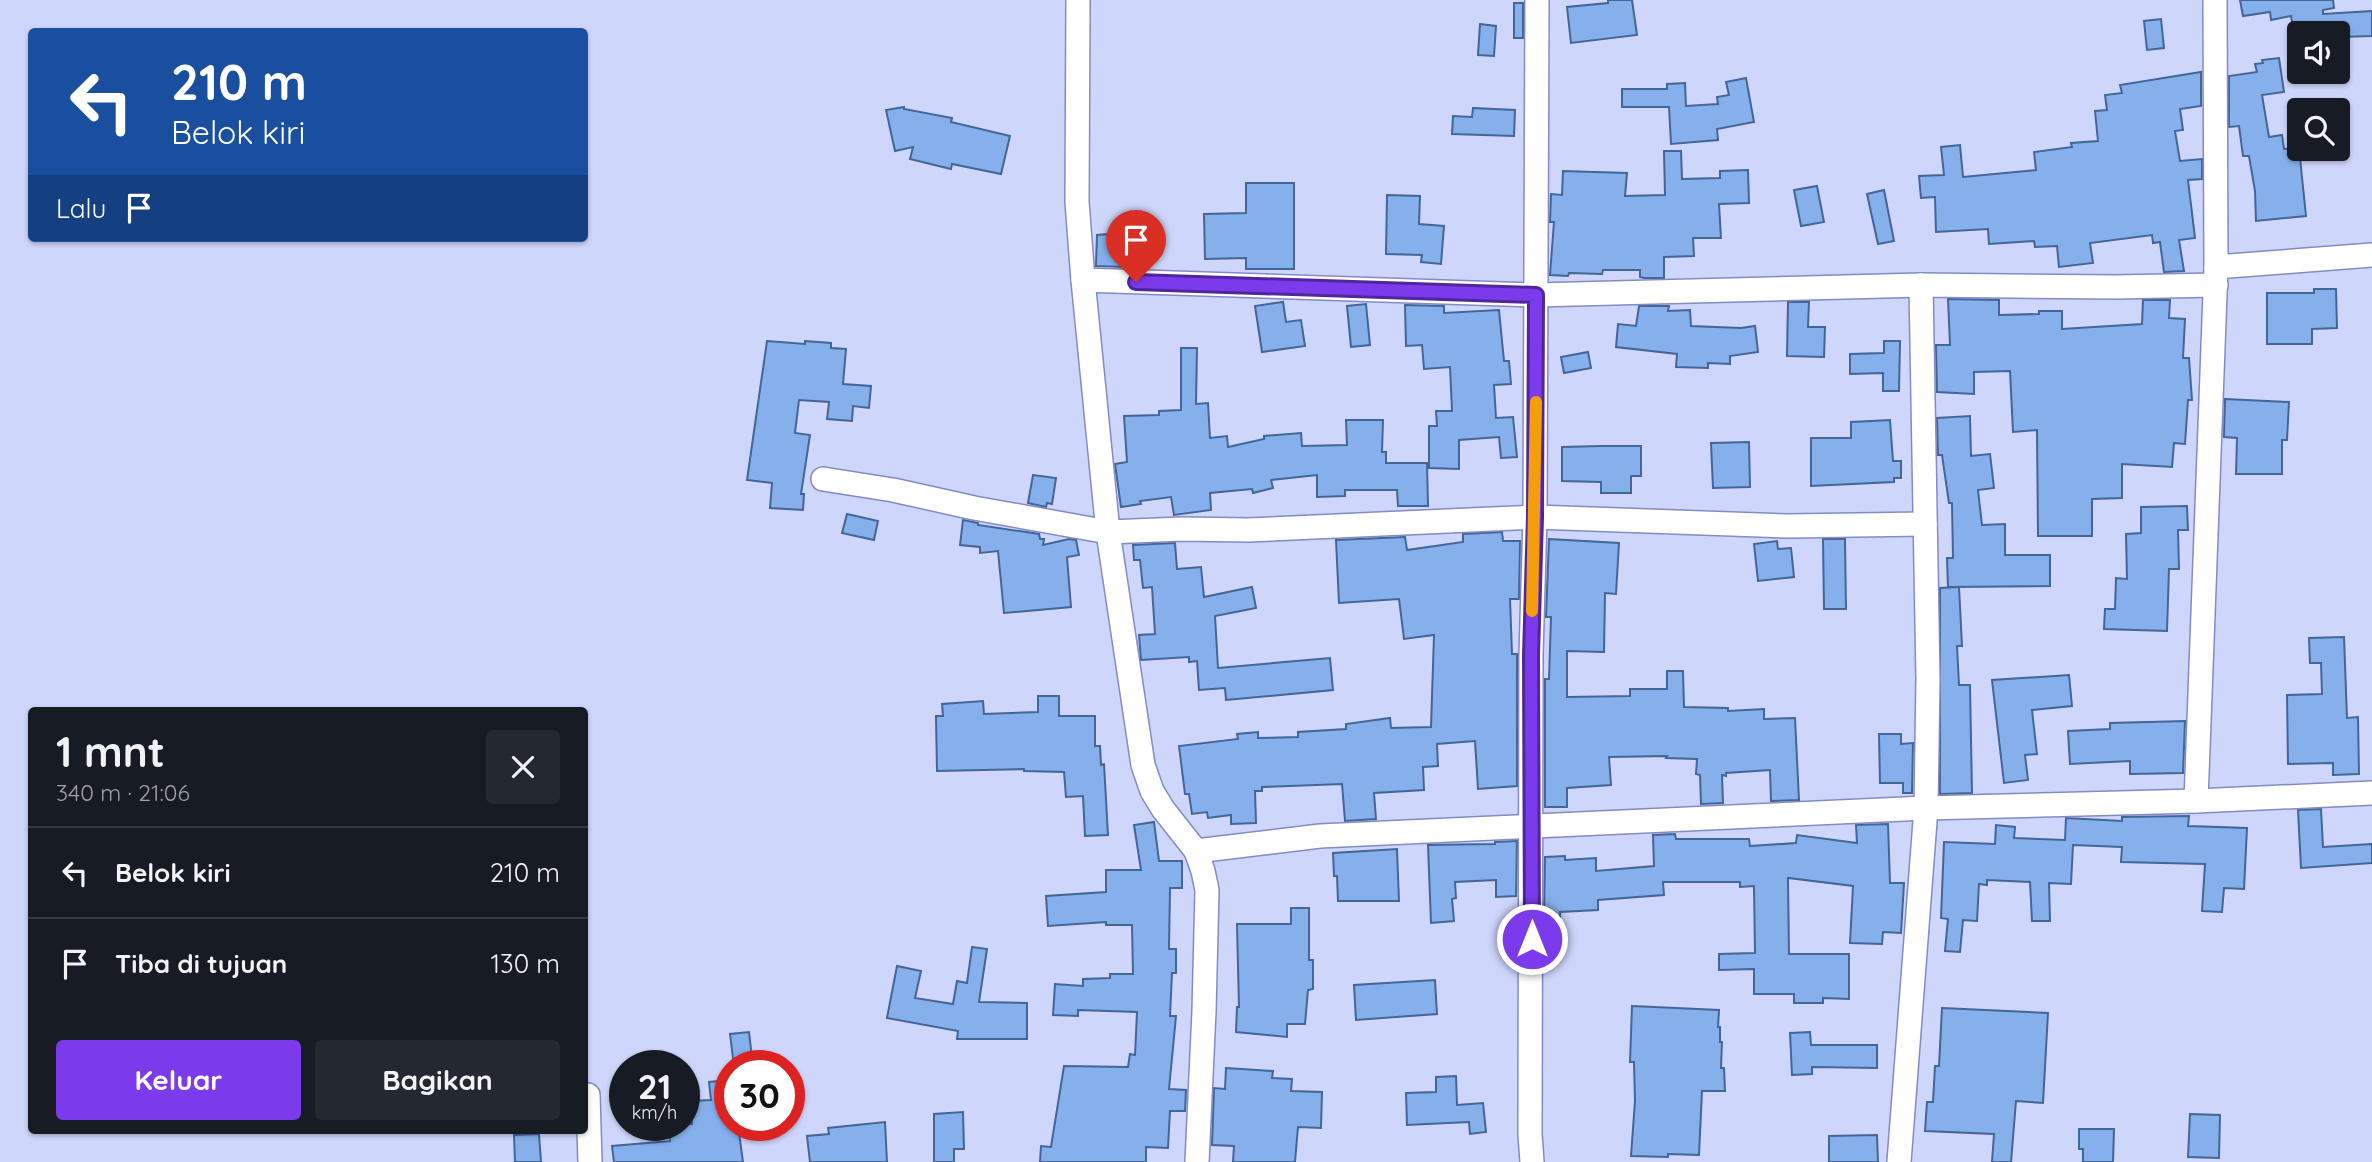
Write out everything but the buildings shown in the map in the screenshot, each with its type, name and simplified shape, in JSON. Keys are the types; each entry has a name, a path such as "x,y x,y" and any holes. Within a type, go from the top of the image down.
{"street":[{"path":"1078,0 1077,202 1108,532 1143,765 1152,792 1173,824 1196,851 1206,890 1197,1162"},
{"path":"1532,1162 1531,655 1535,517 1537,0"},
{"path":"2196,801 2216,276 2215,0"},
{"path":"1083,280 1536,295 1921,285 2115,287 2372,255"},
{"path":"1899,1162 1926,808 1928,679 1921,285"},
{"path":"823,479 1108,532 1248,530 1535,517 1788,526 1926,524"},
{"path":"1196,851 1320,836 1926,808 2372,793"},
{"path":"588,1095 590,1162"}],"slow traffic":[{"path":"1532,611 1536,402"}],"route":[{"path":"1136,282 1536,295 1531,655 1532,939"}]}
